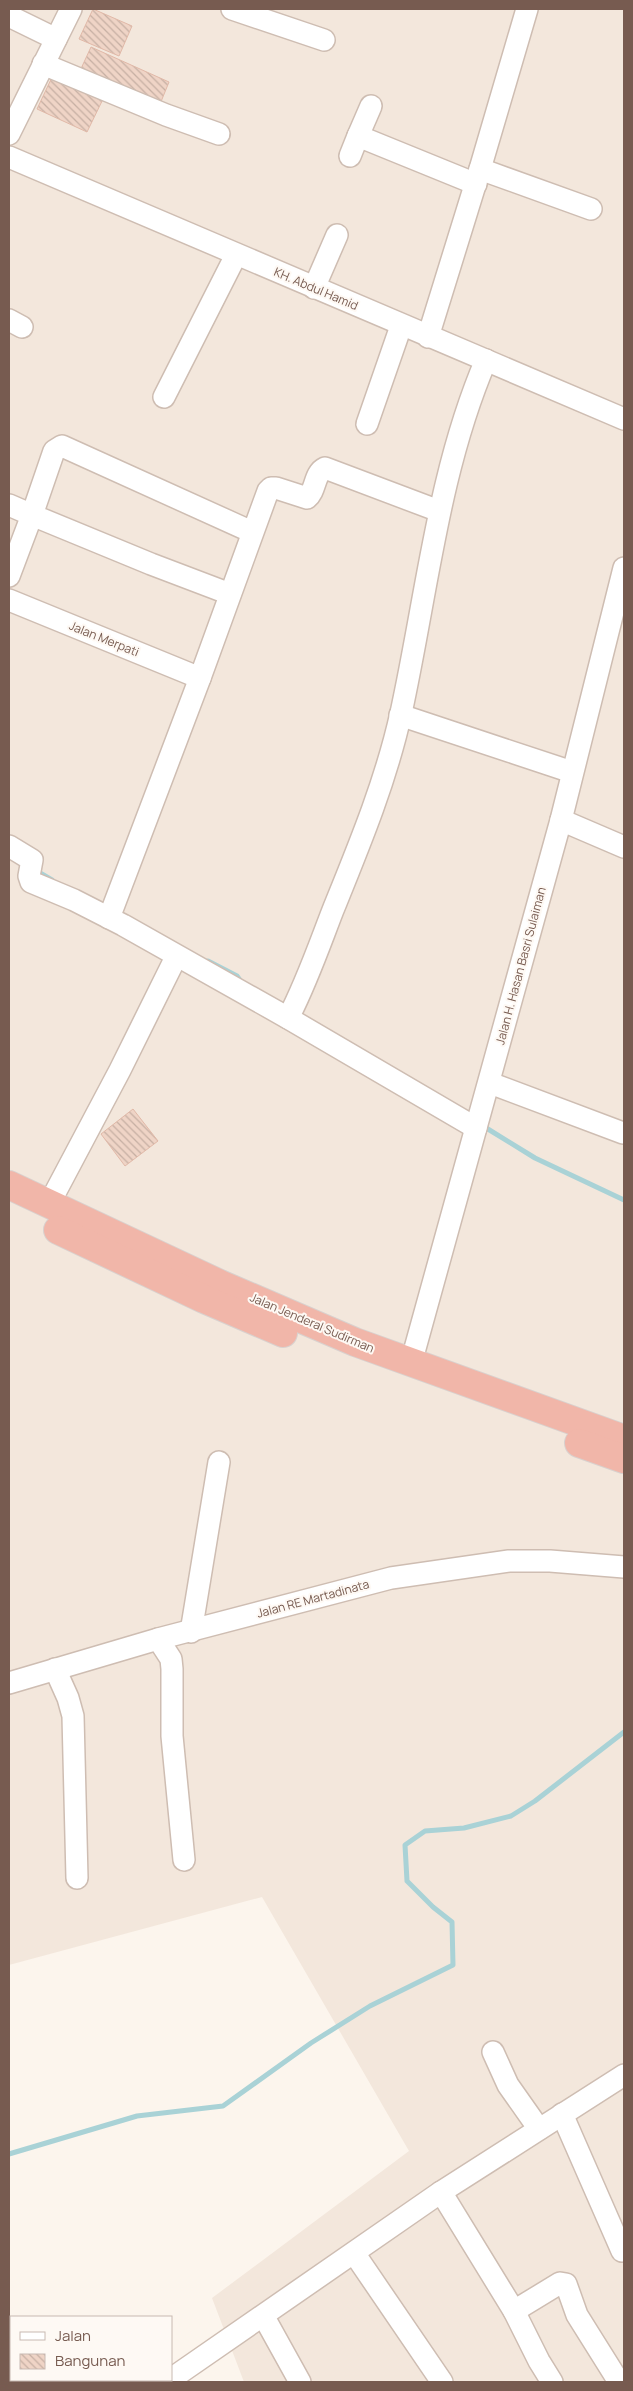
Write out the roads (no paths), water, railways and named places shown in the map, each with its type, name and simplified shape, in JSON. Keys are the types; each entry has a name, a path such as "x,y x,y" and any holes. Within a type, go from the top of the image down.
{"highway":[{"name":"Jalan Jenderal Sudirman","path":"9,1186 48,1206 273,1308 411,1363 624,1439"},
{"name":"Jalan Jenderal Sudirman","path":"9,1206 163,1280 290,1336 624,1459"}],"street":[{"path":"9,134 71,9"},
{"path":"232,9 324,40"},
{"path":"428,337 527,9"},
{"path":"9,16 56,39"},
{"path":"43,64 166,115 219,134"},
{"path":"350,156 371,106"},
{"path":"358,136 478,176 591,209"},
{"name":"KH. Abdul Hamid","path":"9,157 401,326 624,419"},
{"path":"314,288 337,234"},
{"path":"164,397 236,255"},
{"path":"367,424 401,326"},
{"path":"291,1014 366,828 400,715 415,646 439,511 463,424 486,360"},
{"path":"9,576 54,451 57,447 62,446 252,532"},
{"path":"111,912 269,489 276,488 307,498 312,493 320,472 325,468 439,511"},
{"path":"9,505 151,564 230,594"},
{"name":"Jalan H. Hasan Basri Sulaiman","path":"411,1363 490,1083 561,820 572,772 620,598 624,568"},
{"name":"Jalan Merpati","path":"9,600 200,678"},
{"path":"400,715 572,772"},
{"path":"561,820 624,847"},
{"path":"9,846 29,857 30,881 35,885 111,912 176,956 291,1014 478,1123"},
{"path":"48,1206 120,1070 176,956"},
{"path":"490,1083 623,1133"},
{"path":"191,1632 219,1462"},
{"name":"Jalan RE Martadinata","path":"9,1682 158,1639 191,1632 391,1578 442,1569 509,1561 550,1561 624,1568"},
{"path":"158,1639 171,1659 172,1736 184,1860"},
{"path":"55,1669 70,1702 73,1716 77,1878"},
{"path":"492,2052 508,2085 539,2129"},
{"path":"172,2378 264,2317 441,2192 624,2074"},
{"path":"562,2114 622,2251 624,2250"},
{"path":"441,2192 514,2311 539,2361 552,2382"},
{"path":"354,2253 442,2382"},
{"path":"514,2311 560,2283 566,2284 577,2315 619,2382"},
{"path":"264,2317 300,2382"}],"waterway":[{"path":"35,870 52,880"},
{"path":"208,961 237,976 242,983"},
{"path":"483,1126 535,1158 624,1200"},
{"path":"9,2154 137,2116 223,2106 311,2043 370,2006 453,1965 452,1922 433,1907 407,1881 405,1845 425,1831 464,1828 511,1816 535,1801 624,1732"}]}
